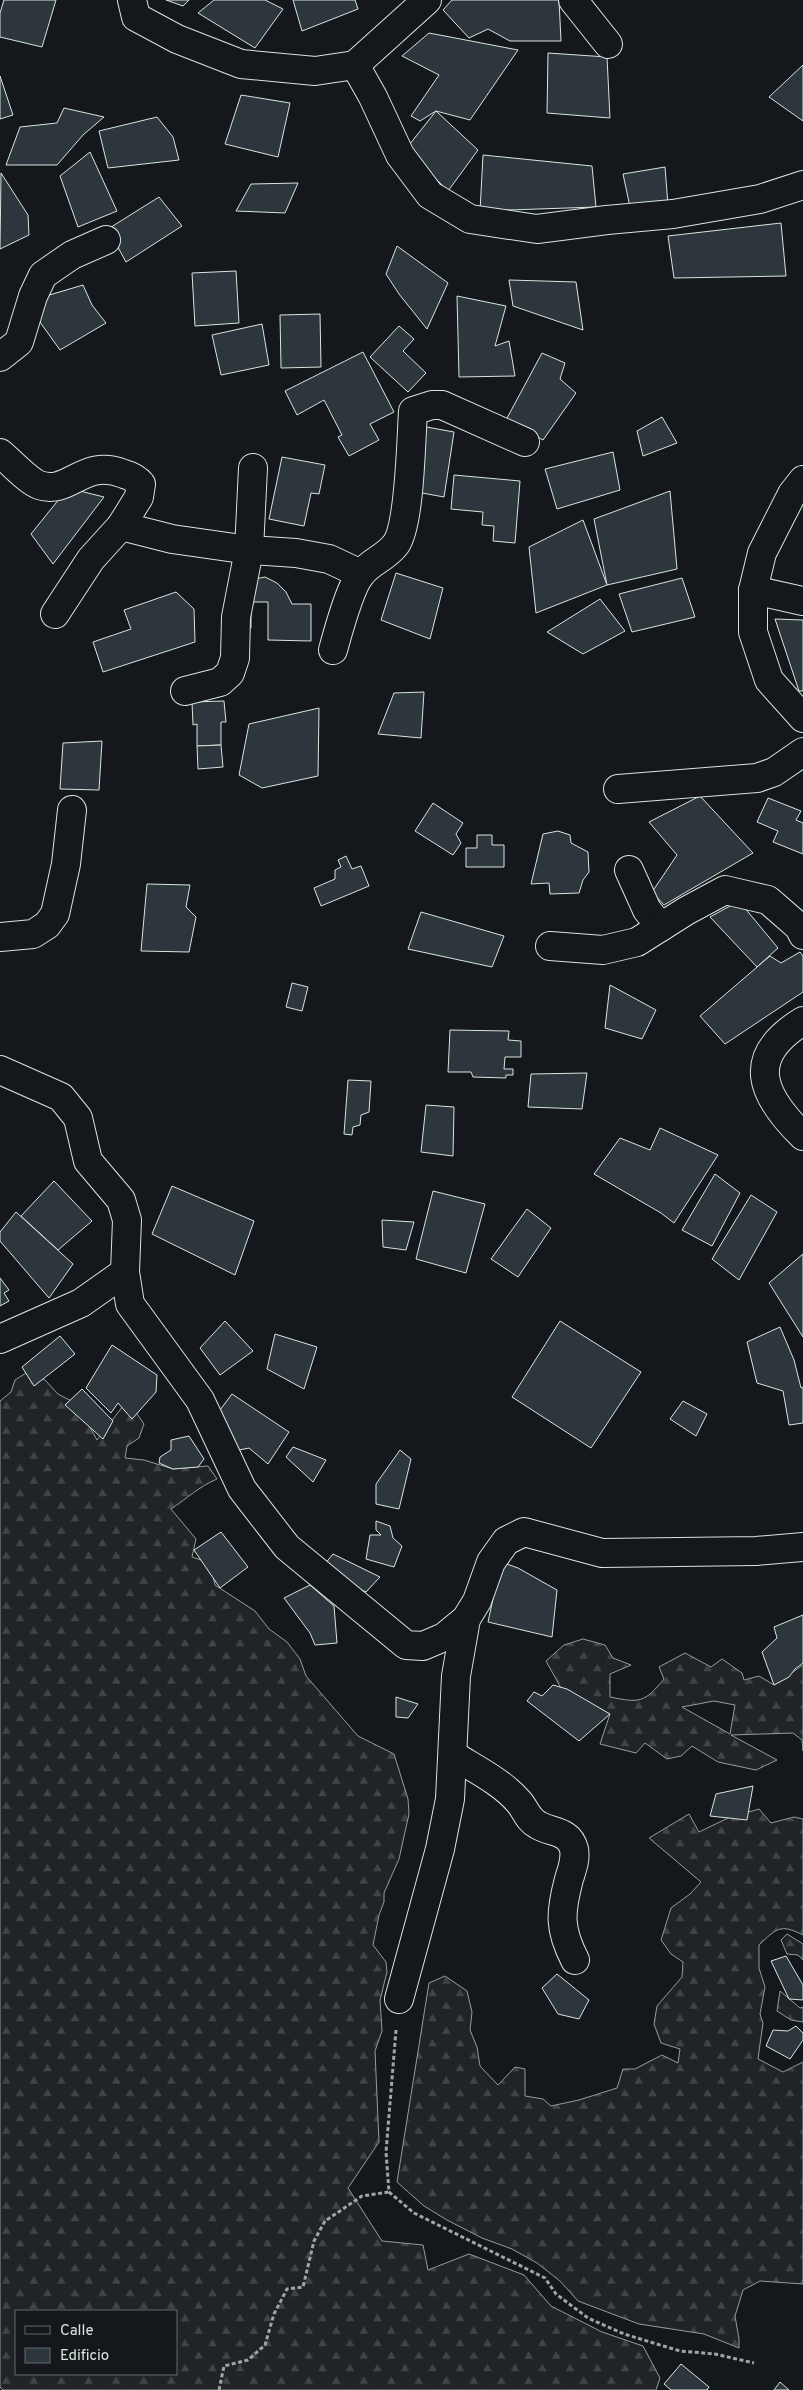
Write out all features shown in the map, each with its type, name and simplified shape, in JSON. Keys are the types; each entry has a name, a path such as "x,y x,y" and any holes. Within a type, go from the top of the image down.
{"street":[{"path":"132,0 136,17 177,39 240,64 315,71 355,65 426,0"},
{"path":"573,0 608,44"},
{"path":"355,65 373,97 400,154 415,175 430,195 470,219 537,229 673,214 760,198 803,185"},
{"path":"0,356 19,342 33,296 43,275 72,254 106,240"},
{"path":"333,650 344,614 361,574 380,560 397,543 408,504 413,411 432,405 442,405 525,442"},
{"path":"0,453 39,485 53,487 64,484 93,469 112,468 137,479 141,484 139,497 121,526 91,560 55,614"},
{"path":"185,692 220,682 230,673 234,658 236,617 249,550 253,468"},
{"path":"803,480 792,494 762,553 752,590 752,632 769,680 803,718"},
{"path":"121,526 172,539 249,550 296,553 329,559 361,574"},
{"path":"752,590 803,601"},
{"path":"618,788 757,778 774,772 803,752"},
{"path":"0,937 33,934 47,925 55,914 66,864 72,810"},
{"path":"629,870 647,910 661,926"},
{"path":"550,946 603,950 636,942 725,890 768,900 799,926 803,934"},
{"path":"803,1021 789,1030 772,1046 765,1068 767,1090 785,1118 803,1136"},
{"path":"0,1070 61,1097 78,1118 88,1161 121,1200 127,1220 125,1272 130,1304 144,1326 173,1360 200,1400 242,1489 287,1547 406,1646 423,1646 444,1637 466,1619 477,1602 491,1562 506,1541 524,1532 602,1553 756,1551 803,1547"},
{"path":"0,1339 81,1303 125,1272"},
{"path":"399,1999 440,1849 450,1798 456,1676 466,1619"},
{"path":"453,1755 502,1786 519,1802 528,1818 539,1826 557,1830 569,1840 574,1848 575,1859 561,1907 565,1941 575,1960"}],"path":[{"path":"399,1999 386,2152 389,2192 414,2213 545,2278 556,2294 588,2318 624,2334 680,2351 715,2354 754,2363"},
{"path":"219,2390 224,2366 248,2360 265,2344 274,2314 287,2288 303,2287 314,2241 325,2221 362,2196 389,2192"}],"green space":[{"path":"29,1371 45,1380 58,1394 77,1404 97,1440 123,1406 135,1411 144,1424 139,1438 127,1446 125,1458 144,1460 173,1469 208,1466 217,1479 171,1509 196,1539 192,1557 210,1563 215,1585 255,1611 269,1629 287,1642 300,1659 306,1676 358,1736 394,1754 408,1799 409,1814 399,1859 384,1893 384,1902 379,1915 373,1945 386,1962 387,1972 380,2000 382,2031 375,2051 379,2142 348,2188 382,2241 423,2245 428,2270 469,2254 524,2275 551,2306 602,2332 643,2346 660,2378 656,2390 3,2390 0,2387 0,1401 11,1392 15,1380"},
{"path":"583,1639 605,1645 613,1658 631,1665 610,1674 610,1697 628,1700 641,1699 651,1693 664,1679 659,1667 685,1653 711,1667 722,1659 742,1673 744,1680 759,1676 774,1685 803,1665 803,1751 802,1740 793,1733 731,1735 777,1760 756,1770 718,1762 692,1746 681,1756 667,1759 645,1743 636,1753 600,1744 610,1714 561,1688 546,1661 564,1645","holes":["714,1701 735,1705 730,1734 682,1707"]},
{"path":"759,1809 771,1823 794,1817 803,1819 803,1935 789,1929 783,1929 774,1932 759,1945 759,1968 765,1987 760,2014 763,2023 758,2059 783,2072 803,2062 803,2284 760,2281 743,2290 735,2316 739,2348 704,2334 639,2324 578,2301 560,2281 537,2263 512,2249 482,2238 447,2220 424,2206 397,2182 429,1983 445,1976 467,1991 472,2012 470,2030 477,2047 480,2066 498,2085 515,2067 525,2069 525,2096 543,2099 551,2106 579,2100 617,2088 623,2069 635,2069 662,2055 678,2063 680,2049 661,2043 654,2024 657,2006 682,1977 683,1962 671,1954 661,1940 671,1908 690,1894 701,1882 649,1838 689,1814 699,1832 728,1818"},
{"path":"787,1934 803,1944 803,1960 798,1955 787,1954 781,1940"},
{"path":"780,1991 800,2008 803,2007 803,2022 791,2020 777,2011"}],"building":[{"path":"4,0 56,0 42,47 0,37 0,13"},
{"path":"166,0 189,0 183,6"},
{"path":"214,0 265,0 283,9 255,48 198,13"},
{"path":"293,0 355,0 358,9 302,31"},
{"path":"452,0 559,0 561,41 510,41 488,29 469,38 443,10"},
{"path":"429,33 518,50 470,120 436,111 420,121 411,116 439,75 402,56"},
{"path":"548,53 607,57 610,118 547,113"},
{"path":"803,65 803,121 769,97"},
{"path":"0,76 13,115 0,119"},
{"path":"241,95 290,103 278,157 225,144"},
{"path":"64,108 104,117 83,135 57,165 6,165 20,127 57,123"},
{"path":"436,111 478,150 448,191 406,149"},
{"path":"157,117 173,137 179,160 108,168 99,131"},
{"path":"90,152 117,211 78,227 60,176"},
{"path":"483,155 592,166 596,207 480,211"},
{"path":"665,167 668,205 630,207 623,174"},
{"path":"1,173 28,215 29,235 0,249"},
{"path":"298,183 285,213 236,211 251,184"},
{"path":"159,197 182,226 126,262 108,229"},
{"path":"781,223 786,276 674,278 668,236"},
{"path":"397,246 448,283 427,329 399,294 386,274"},
{"path":"236,271 239,323 195,326 192,273"},
{"path":"509,280 576,282 583,330 513,306"},
{"path":"83,285 92,305 106,323 60,350 37,318 46,296"},
{"path":"457,296 506,306 495,346 509,341 515,376 459,377"},
{"path":"320,314 321,367 281,368 280,315"},
{"path":"262,324 269,365 221,375 212,335"},
{"path":"399,326 414,339 403,351 426,373 408,392 370,357"},
{"path":"363,352 394,412 370,424 379,440 349,456 338,437 342,435 324,400 297,415 285,391"},
{"path":"542,353 565,363 560,379 576,393 543,440 506,420"},
{"path":"662,417 677,443 643,456 637,431"},
{"path":"421,426 454,432 444,497 411,491"},
{"path":"613,452 620,490 557,509 545,469"},
{"path":"282,457 325,465 319,494 311,493 304,526 269,519"},
{"path":"454,475 520,481 515,543 493,541 494,526 482,525 483,512 451,509"},
{"path":"68,488 104,497 53,564 31,534"},
{"path":"670,491 677,569 607,585 594,519"},
{"path":"583,520 607,585 536,613 529,547"},
{"path":"396,573 443,588 430,639 381,620"},
{"path":"265,577 277,583 286,592 292,604 311,604 311,641 268,640 268,602 251,602 251,628 245,628 250,580"},
{"path":"682,578 695,617 632,632 619,594"},
{"path":"176,592 194,609 195,642 103,672 93,642 131,629 124,610"},
{"path":"600,599 625,631 583,654 547,632"},
{"path":"775,619 803,620 803,691 799,691"},
{"path":"424,692 421,738 378,734 394,693"},
{"path":"224,701 226,722 221,722 221,745 197,746 197,724 193,725 192,702"},
{"path":"319,708 318,776 262,788 239,775 249,724"},
{"path":"102,741 99,790 60,789 63,743"},
{"path":"221,745 223,767 198,769 197,746"},
{"path":"700,796 753,853 664,905 652,892 677,855 649,822"},
{"path":"768,798 801,811 796,820 803,823 803,854 773,842 778,831 757,822"},
{"path":"433,803 463,823 456,834 461,843 453,855 415,831"},
{"path":"558,831 570,835 571,843 588,852 589,872 583,880 579,893 550,894 549,883 531,884 543,834"},
{"path":"477,835 492,835 492,845 504,845 504,867 466,867 466,848 477,848"},
{"path":"346,856 352,869 361,866 369,886 321,906 314,888 335,879 335,870 341,867 338,860"},
{"path":"147,884 190,885 186,907 196,917 189,952 141,951"},
{"path":"739,901 778,948 757,967 710,917"},
{"path":"421,912 504,936 492,967 408,949"},
{"path":"800,952 803,956 803,992 725,1044 700,1016 770,956 781,963"},
{"path":"292,983 308,987 302,1011 286,1007"},
{"path":"610,985 656,1010 642,1039 605,1028"},
{"path":"450,1030 509,1031 508,1040 521,1041 521,1057 505,1057 504,1069 513,1069 513,1075 506,1075 506,1078 473,1077 471,1072 448,1072"},
{"path":"587,1073 582,1109 528,1107 531,1074"},
{"path":"348,1080 371,1081 369,1112 361,1115 360,1125 353,1127 352,1135 344,1134"},
{"path":"426,1105 454,1107 453,1156 421,1152"},
{"path":"660,1128 718,1155 674,1223 661,1213 594,1174 620,1138 650,1150"},
{"path":"715,1174 740,1193 712,1246 682,1230"},
{"path":"54,1181 92,1221 58,1250 21,1216"},
{"path":"172,1186 254,1221 235,1275 152,1234"},
{"path":"433,1191 485,1204 466,1273 416,1259"},
{"path":"751,1195 777,1212 739,1280 712,1259"},
{"path":"527,1209 551,1228 518,1277 491,1259"},
{"path":"16,1212 73,1264 49,1298 0,1241 0,1232"},
{"path":"382,1220 414,1222 406,1250 383,1247"},
{"path":"803,1254 803,1337 769,1283"},
{"path":"0,1278 9,1290 4,1293 9,1301 0,1306"},
{"path":"225,1321 253,1351 220,1375 200,1348"},
{"path":"560,1321 641,1372 591,1448 512,1397"},
{"path":"780,1327 794,1360 801,1388 803,1387 803,1423 789,1425 783,1391 757,1383 747,1342"},
{"path":"275,1334 317,1347 304,1389 267,1369"},
{"path":"60,1336 75,1354 34,1386 22,1367"},
{"path":"112,1345 157,1375 156,1392 132,1419 118,1403 111,1413 86,1388"},
{"path":"82,1389 113,1421 103,1439 65,1405"},
{"path":"232,1394 289,1432 268,1464 249,1448 225,1453 234,1439 211,1422"},
{"path":"683,1401 707,1414 696,1436 670,1419"},
{"path":"189,1436 204,1459 198,1467 173,1469 159,1463 160,1457 171,1450 171,1440"},
{"path":"293,1447 326,1460 313,1482 286,1457"},
{"path":"400,1450 411,1459 399,1509 376,1504 376,1484"},
{"path":"376,1521 390,1526 393,1538 402,1546 394,1567 366,1559 370,1535 381,1535 376,1530"},
{"path":"221,1532 248,1567 220,1588 194,1550"},
{"path":"333,1554 380,1577 366,1592 320,1570"},
{"path":"501,1562 518,1568 557,1590 552,1637 488,1622"},
{"path":"310,1585 334,1606 337,1643 315,1645 310,1633 284,1598"},
{"path":"803,1615 803,1663 789,1677 774,1685 762,1652 777,1638 774,1627"},
{"path":"553,1685 567,1689 610,1714 579,1741 527,1701 534,1692 542,1696"},
{"path":"396,1697 418,1704 408,1718 396,1717"},
{"path":"753,1786 747,1820 710,1816 716,1794"},
{"path":"786,1956 803,1985 803,2000 789,1999 771,1961"},
{"path":"557,1974 589,2000 579,2019 558,2014 542,1988"},
{"path":"796,2026 803,2033 803,2040 790,2059 766,2046 773,2030 788,2031"},
{"path":"681,2364 709,2387 707,2390 671,2390 664,2384"},
{"path":"780,2382 789,2390 774,2390"}]}
